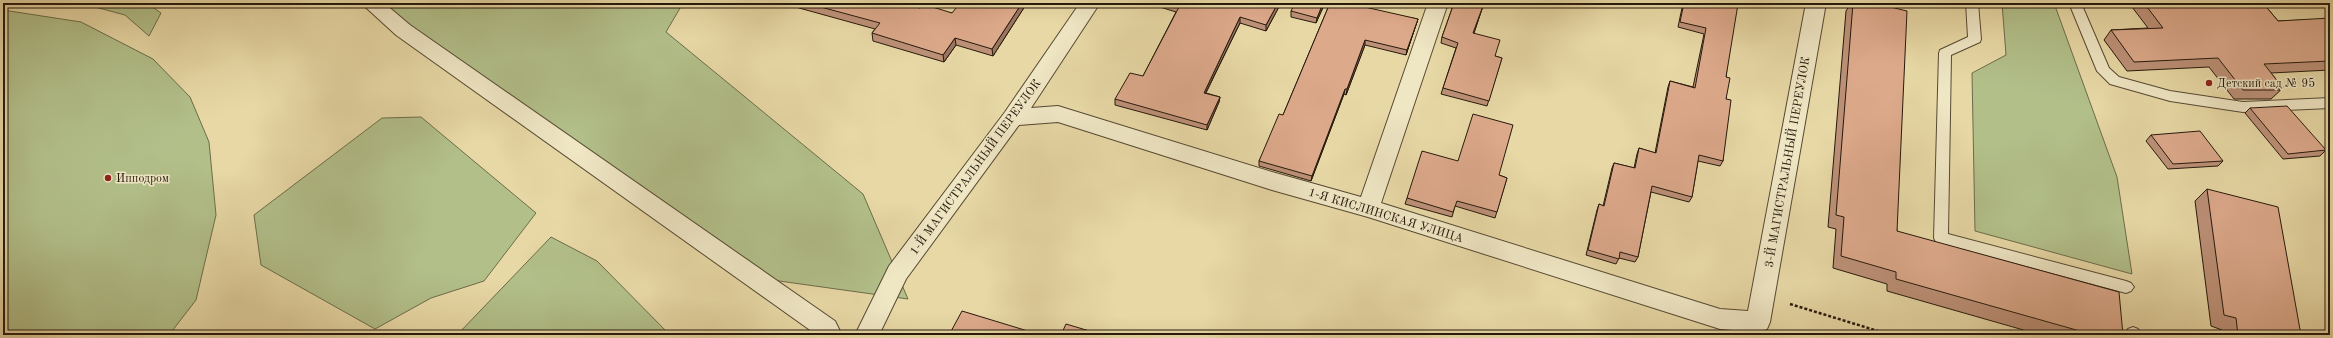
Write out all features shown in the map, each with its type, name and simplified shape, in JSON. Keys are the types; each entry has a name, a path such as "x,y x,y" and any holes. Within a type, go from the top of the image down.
{"street":[{"path":"371,3 403,30 826,328 830,335"},
{"name":"1-Й МАГИСТРАЛЬНЫЙ ПЕРЕУЛОК","path":"867,335 897,273 1013,118 1090,3"},
{"path":"1368,208 1438,3"},
{"name":"3-Й МАГИСТРАЛЬНЫЙ ПЕРЕУЛОК","path":"1758,322 1816,3"},
{"name":"1-Я КИСЛИНСКАЯ УЛИЦА","path":"1013,118 1058,114 1272,181 1368,208 1720,319 1758,322"}],"lane":[{"path":"1972,3 1975,38 1945,53 1942,238 2126,287"},
{"path":"2075,3 2104,71 2114,81 2170,96 2243,107 2330,103"}],"path":[{"path":"1762,296 1891,335"}],"green space":[{"path":"80,3 147,3 161,13 149,36 125,15"},
{"path":"379,3 683,3 666,32 863,194 908,299 772,280 615,174"},
{"path":"2002,3 2054,3 2117,177 2132,274 1975,231 1972,73 2006,55"},
{"name":"Ипподром","path":"3,10 81,22 153,59 190,97 209,142 216,215 196,300 169,335 3,335"},
{"path":"421,117 536,213 484,281 431,298 375,329 261,265 254,215 382,118"},
{"path":"551,237 597,261 670,335 457,335"}],"building":[{"path":"806,3 902,3 920,8 923,4 952,13 960,3 1022,3 992,49 955,38 943,55 872,33 880,23"},
{"path":"1165,3 1278,3 1266,25 1240,17 1204,93 1220,97 1207,125 1115,99 1130,73 1143,76 1179,7"},
{"path":"1295,3 1323,3 1317,18 1291,11"},
{"path":"1330,3 1347,3 1418,19 1407,50 1365,40 1312,176 1259,161 1279,114 1283,115"},
{"path":"1454,3 1484,3 1473,33 1500,40 1495,56 1502,58 1489,101 1443,88 1458,43 1442,37"},
{"path":"1684,3 1738,4 1726,77 1730,78 1726,99 1731,100 1723,161 1699,155 1692,197 1652,186 1638,257 1620,252 1619,259 1588,250 1599,204 1604,206 1614,163 1635,168 1639,148 1656,153 1670,81 1695,88 1706,28 1680,22"},
{"path":"1853,3 1874,3 1907,11 1897,231 2119,292 2123,335 2094,335 1896,279 1896,272 1841,256 1844,217 1836,215"},
{"path":"2144,3 2263,3 2278,21 2330,18 2330,61 2264,64 2283,88 2278,88 2280,90 2243,90 2218,58 2134,62 2111,30 2163,28"},
{"path":"2287,106 2326,150 2288,154 2250,108"},
{"path":"1473,114 1513,125 1499,175 1507,178 1497,212 1457,201 1453,212 1407,198 1422,151 1458,161"},
{"path":"2200,131 2223,161 2173,164 2151,135"},
{"path":"2207,189 2278,207 2301,335 2238,335 2236,318 2224,315"},
{"path":"962,311 1041,335 949,335"},
{"path":"1066,324 1103,335 1061,335"}],"place":[{"name":"Детский сад № 95","path":"2209,83"},
{"name":"Ипподром","path":"108,178"}]}
